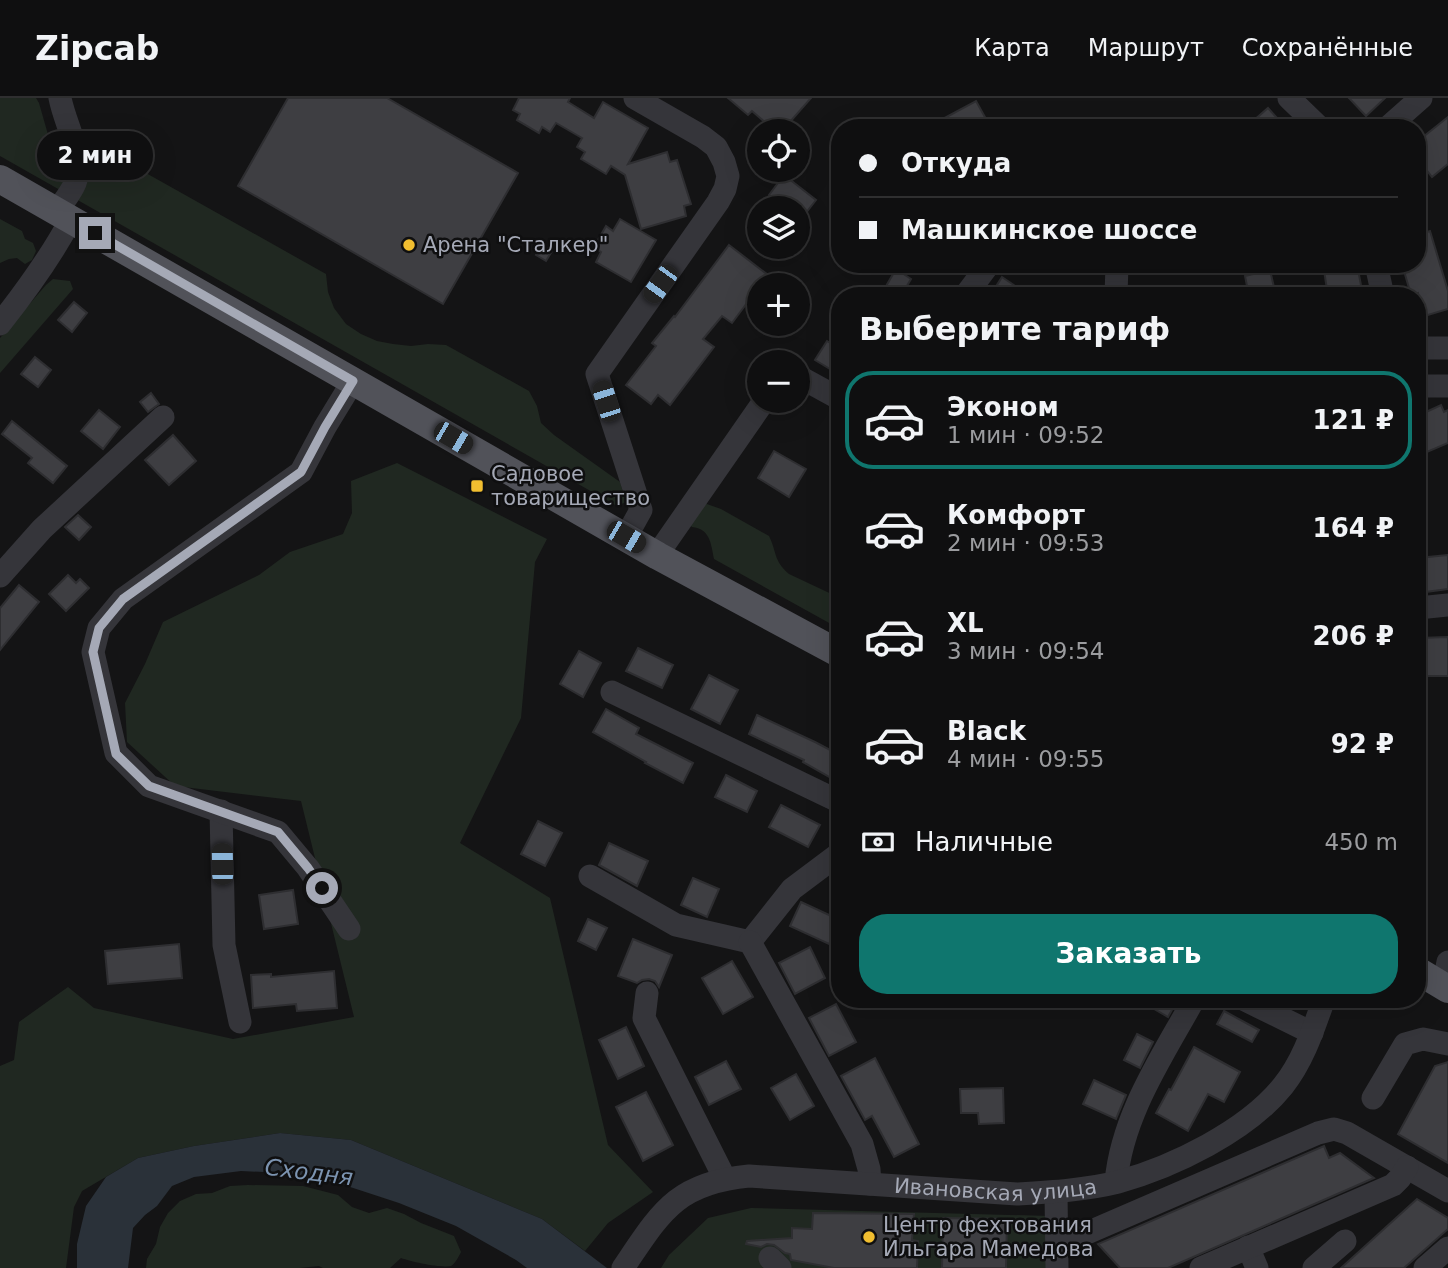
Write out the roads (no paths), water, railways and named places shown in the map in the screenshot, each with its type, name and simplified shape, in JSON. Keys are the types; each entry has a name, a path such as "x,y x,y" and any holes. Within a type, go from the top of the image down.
{"main road":[{"path":"0,179 657,555 831,649"},
{"path":"1426,973 1446,979"}],"street":[{"path":"0,324 57,246 78,172 76,148 61,98"},
{"path":"626,537 641,510 597,374 718,202 729,176 716,147 635,98"},
{"path":"1289,98 1311,119"},
{"path":"1397,119 1421,98"},
{"path":"1426,348 1448,348"},
{"path":"349,929 308,868 278,832 149,786 116,754 93,652 99,628 123,599 301,472 353,381"},
{"path":"810,382 831,393"},
{"path":"1426,386 1448,386"},
{"path":"657,555 756,413"},
{"path":"0,576 42,529 163,417"},
{"path":"1426,607 1448,605"},
{"path":"612,692 831,798"},
{"path":"221,811 224,945 240,1022"},
{"path":"750,942 792,889 831,860"},
{"path":"590,876 676,925 750,942 862,1144 870,1184"},
{"path":"647,993 644,1018 725,1178"},
{"path":"1116,1182 1118,1160 1140,1097 1189,1008"},
{"path":"1261,1008 1312,1033"},
{"name":"Ивановская улица","path":"623,1268 659,1218 675,1202 688,1192 725,1178 749,1176 1017,1194 1056,1192 1116,1182 1146,1173 1224,1136 1252,1118 1269,1102 1301,1059 1321,1008"},
{"path":"1373,1098 1405,1044 1423,1039 1448,1044"},
{"path":"1057,1237 1080,1236 1318,1133 1334,1129 1347,1133 1448,1191"},
{"path":"1201,1268 1253,1258 1393,1185 1407,1167"},
{"path":"1056,1192 1057,1268"},
{"path":"1314,1268 1345,1241"},
{"path":"1425,1268 1448,1248"}],"water":[{"name":"Сходня","path":"280,1133 351,1140 542,1219 607,1268 527,1268 456,1226 399,1203 338,1183 287,1173 241,1171 194,1177 172,1186 157,1206 133,1228 128,1268 77,1268 77,1244 86,1206 106,1177 138,1158 194,1146"}],"place":[{"name":"Арена \"Сталкер\"","path":"409,245"},
{"name":"Садовое товарищество","path":"477,486"},
{"name":"Центр фехтования Ильгара Мамедова","path":"869,1237"}]}
